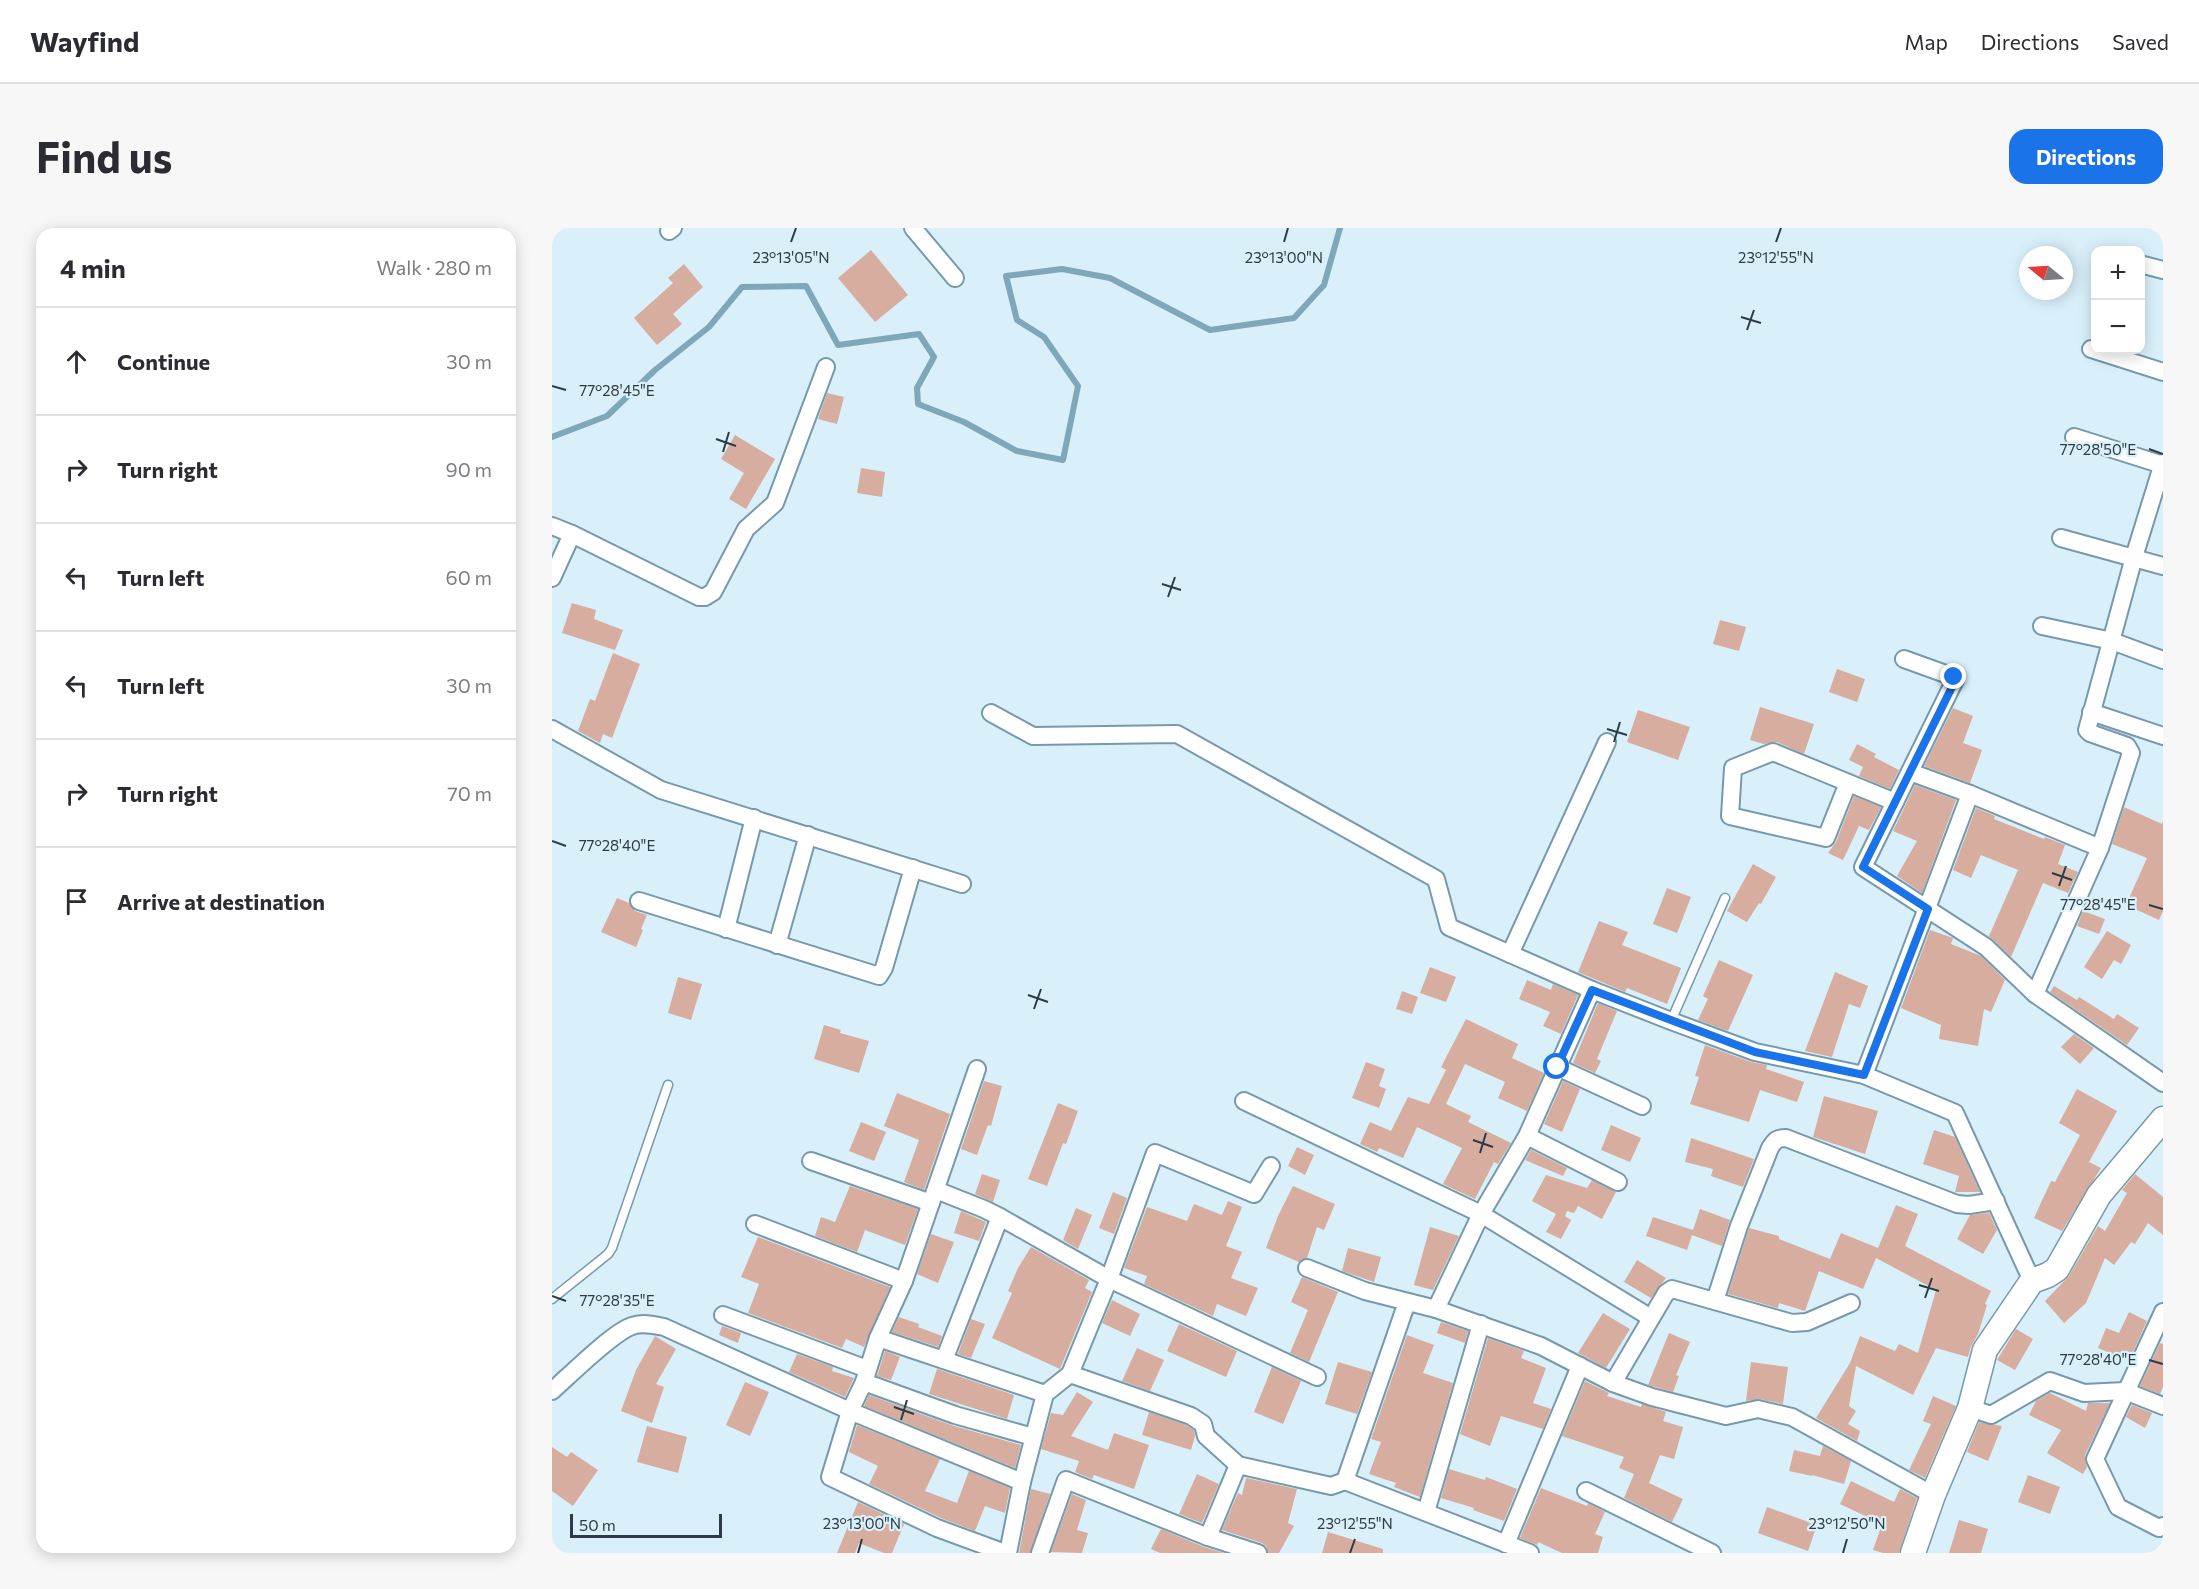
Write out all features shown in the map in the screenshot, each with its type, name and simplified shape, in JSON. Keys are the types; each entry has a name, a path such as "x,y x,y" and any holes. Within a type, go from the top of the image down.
{"main road":[{"path":"1913,1553 1933,1495 1970,1408 1985,1350 2031,1281 2057,1269 2099,1195 2163,1119"}],"street":[{"path":"913,228 955,278"},
{"path":"2145,265 2163,270"},
{"path":"2107,354 2163,372"},
{"path":"552,526 699,597 709,596 746,529 775,503 826,367"},
{"path":"2035,994 2100,848 2131,753 2127,746 2088,732 2091,712 2134,557 2163,464 2074,437"},
{"path":"552,578 572,534"},
{"path":"2061,538 2163,566"},
{"path":"2042,626 2112,641 2163,660"},
{"path":"1904,659 1954,677 1955,680 1863,867 1986,948 2035,994 2163,1083"},
{"path":"2091,712 2163,736"},
{"path":"991,713 1033,736 1177,734 1436,879 1449,927 1592,990 1755,1052 1864,1075 1955,1113 2031,1281"},
{"path":"552,729 661,790 962,884"},
{"path":"1510,954 1607,742"},
{"path":"1848,783 1826,838 1730,816 1732,768 1773,752 1895,802"},
{"path":"1910,772 1970,794 2100,848"},
{"path":"1864,1075 1970,794"},
{"path":"726,929 754,818"},
{"path":"777,945 808,835"},
{"path":"639,901 879,976 884,968 913,868"},
{"path":"1436,1309 1481,1214 1527,1136 1592,990"},
{"path":"1557,1067 1642,1106"},
{"path":"977,1069 904,1281 878,1338 850,1411 830,1477 937,1527 1007,1553 1022,1482 1045,1394 1070,1374 1109,1280 1155,1153 1254,1194 1271,1166"},
{"path":"1244,1101 1481,1214 1651,1318"},
{"path":"1527,1136 1618,1182"},
{"path":"1715,1301 1743,1216 1770,1148 1779,1138 1786,1138 1957,1204 1969,1205 1996,1201"},
{"path":"811,1161 984,1209 1109,1280 1317,1377"},
{"path":"944,1360 1000,1217"},
{"path":"755,1224 904,1281"},
{"path":"1307,1268 1365,1291 1436,1309 1541,1346 1613,1383 1652,1397 1726,1416 1758,1409 1792,1417 1933,1495"},
{"path":"1613,1383 1666,1293 1672,1289 1792,1323 1807,1322 1851,1303"},
{"path":"1345,1481 1407,1302"},
{"path":"2163,1312 2095,1459 2118,1507 2159,1528 2163,1526"},
{"path":"723,1315 955,1415 1033,1437"},
{"path":"552,1391 616,1335 631,1326 646,1324 664,1327 850,1411 1022,1482"},
{"path":"1426,1512 1481,1324"},
{"path":"878,1338 1045,1394"},
{"path":"1506,1544 1580,1366"},
{"path":"1070,1374 1191,1416 1203,1424 1206,1436 1238,1465 1331,1486 1345,1481 1530,1553"},
{"path":"1970,1408 1991,1415 2050,1381 2084,1393 2126,1391 2163,1406"},
{"path":"1208,1537 1238,1465"},
{"path":"1041,1553 1066,1480 1208,1537 1258,1553"},
{"path":"1587,1491 1712,1553"}],"lane":[{"path":"1671,1021 1725,898"},
{"path":"552,1299 609,1254 668,1085"}],"building":[{"path":"871,250 908,295 875,322 838,278"},
{"path":"684,264 703,287 673,314 682,324 657,345 634,318 673,283 668,278"},
{"path":"827,393 844,397 837,424 818,419"},
{"path":"735,435 775,459 746,509 729,499 744,473 721,459"},
{"path":"861,468 885,472 882,497 857,493"},
{"path":"572,603 596,610 594,619 623,630 615,650 562,633"},
{"path":"1720,620 1746,627 1739,651 1713,644"},
{"path":"613,653 640,664 612,738 603,734 600,743 578,731 590,699 595,701"},
{"path":"1837,669 1865,679 1857,702 1829,692"},
{"path":"1760,707 1814,724 1804,754 1777,742 1764,744 1750,740"},
{"path":"1953,708 1973,716 1963,743 1982,750 1970,783 1924,766"},
{"path":"1638,710 1690,727 1678,760 1627,742"},
{"path":"1857,744 1876,754 1874,757 1899,770 1890,789 1859,776 1863,767 1849,760"},
{"path":"1915,785 1956,800 1922,893 1897,876 1917,841 1893,831"},
{"path":"1854,796 1881,807 1869,830 1859,826 1843,860 1828,853 1836,842"},
{"path":"2124,807 2162,824 2163,821 2163,911 2159,920 2126,905 2147,858 2112,844"},
{"path":"1976,808 1995,816 1994,819 2065,845 2058,864 2078,872 2068,893 2043,883 2011,957 1989,936 2018,870 1981,855 1971,878 1953,870"},
{"path":"1753,864 1776,877 1761,904 1759,903 1747,922 1727,911"},
{"path":"1667,888 1691,897 1677,933 1653,924"},
{"path":"617,898 629,903 635,911 647,915 636,947 601,932"},
{"path":"2083,911 2105,919 2099,934 2077,926"},
{"path":"1599,921 1628,932 1622,945 1681,968 1667,1004 1627,988 1625,992 1578,972"},
{"path":"1930,930 1953,938 1951,944 1981,956 2005,980 1991,1012 1984,1009 1978,1046 1939,1039 1941,1025 1901,1008"},
{"path":"2107,931 2131,945 2121,964 2114,960 2102,979 2084,967"},
{"path":"1719,960 1753,975 1728,1031 1698,1020 1708,999 1703,996"},
{"path":"1430,967 1456,977 1446,1002 1420,993"},
{"path":"1835,972 1868,986 1860,1008 1849,1004 1832,1057 1805,1051"},
{"path":"678,977 702,984 691,1020 668,1013"},
{"path":"1527,980 1551,990 1553,984 1578,995 1561,1034 1543,1026 1550,1012 1519,999"},
{"path":"2054,986 2077,1000 2079,997 2114,1019 2117,1014 2139,1028 2127,1045 2050,992"},
{"path":"1402,991 1418,997 1412,1014 1396,1009"},
{"path":"1598,1003 1617,1011 1597,1059 1601,1061 1595,1073 1573,1063"},
{"path":"1466,1019 1518,1044 1512,1058 1544,1073 1527,1111 1498,1098 1505,1082 1465,1064 1446,1104 1471,1116 1468,1122 1511,1143 1498,1164 1494,1162 1475,1199 1443,1184 1462,1148 1417,1127 1403,1158 1379,1148 1377,1152 1360,1144 1370,1122 1391,1131 1408,1097 1429,1104 1446,1070 1441,1067"},
{"path":"824,1025 841,1030 840,1033 869,1041 859,1073 814,1059"},
{"path":"2074,1034 2094,1048 2080,1064 2061,1047"},
{"path":"1705,1045 1751,1062 1767,1065 1766,1069 1804,1082 1797,1102 1760,1090 1749,1122 1690,1104 1699,1077 1695,1076"},
{"path":"1366,1062 1385,1069 1379,1086 1386,1089 1379,1108 1352,1098"},
{"path":"984,1081 1002,1086 991,1126 988,1125 977,1155 961,1149"},
{"path":"1563,1081 1580,1089 1562,1132 1544,1124"},
{"path":"2077,1089 2117,1111 2089,1162 2101,1168 2062,1231 2034,1218 2051,1181 2055,1182 2080,1135 2059,1123"},
{"path":"897,1093 950,1114 924,1190 904,1182 919,1140 884,1126"},
{"path":"1824,1096 1878,1111 1865,1154 1813,1137"},
{"path":"1058,1103 1078,1111 1047,1186 1028,1179"},
{"path":"861,1122 886,1132 874,1161 849,1151"},
{"path":"1611,1125 1641,1138 1630,1162 1601,1150"},
{"path":"1934,1130 1955,1137 1980,1192 1955,1192 1959,1176 1923,1164"},
{"path":"1691,1138 1754,1159 1743,1187 1711,1176 1713,1169 1685,1162"},
{"path":"1297,1147 1314,1155 1305,1175 1288,1166"},
{"path":"1531,1150 1567,1168 1563,1176 1525,1160"},
{"path":"982,1174 1000,1180 993,1202 975,1194"},
{"path":"2135,1174 2163,1197 2163,1235 2148,1223 2135,1244 2131,1242 2114,1265 2105,1258 2086,1303 2064,1323 2045,1301 2069,1276 2098,1226 2105,1231 2127,1193 2122,1190"},
{"path":"1546,1175 1587,1188 1592,1180 1616,1192 1602,1219 1578,1206 1574,1213 1567,1211 1565,1216 1571,1220 1561,1239 1546,1232 1556,1214 1532,1201"},
{"path":"850,1186 918,1209 905,1245 865,1230 857,1252 815,1236 821,1217 835,1222"},
{"path":"1293,1186 1335,1204 1324,1230 1317,1227 1307,1258 1299,1262 1266,1248"},
{"path":"1113,1192 1127,1198 1114,1234 1099,1228"},
{"path":"1228,1201 1242,1207 1226,1246 1242,1252 1231,1278 1258,1288 1246,1316 1217,1304 1213,1316 1144,1284 1147,1276 1124,1268 1147,1207 1187,1221 1194,1204 1222,1215"},
{"path":"1896,1205 1918,1214 1905,1246 1991,1291 1985,1304 1987,1305 1978,1334 1968,1357 1936,1348 1913,1395 1856,1366 1849,1406 1856,1411 1848,1424 1860,1431 1857,1441 1816,1418 1850,1363 1860,1336 1895,1351 1899,1344 1918,1353 1936,1290 1876,1258 1863,1289 1819,1271 1805,1311 1779,1303 1778,1308 1728,1294 1749,1228 1779,1236 1779,1239 1830,1259 1841,1233 1878,1248"},
{"path":"1076,1208 1092,1215 1078,1249 1063,1240"},
{"path":"1700,1209 1730,1220 1722,1246 1692,1235 1687,1250 1646,1236 1653,1217 1693,1230"},
{"path":"961,1211 986,1222 979,1241 954,1233"},
{"path":"1989,1213 1997,1230 1983,1254 1957,1239 1970,1215"},
{"path":"1430,1227 1459,1236 1433,1290 1414,1285"},
{"path":"931,1234 954,1242 938,1283 917,1274"},
{"path":"758,1237 890,1287 864,1347 846,1339 842,1348 748,1313 759,1284 741,1277"},
{"path":"1031,1247 1089,1280 1085,1288 1092,1292 1060,1369 992,1338 1012,1293 1008,1291"},
{"path":"1348,1248 1381,1257 1374,1282 1342,1271"},
{"path":"1637,1260 1666,1278 1651,1298 1624,1282"},
{"path":"1302,1277 1338,1292 1309,1362 1290,1353 1308,1310 1291,1302"},
{"path":"1112,1300 1140,1314 1130,1336 1102,1323"},
{"path":"2129,1312 2147,1321 2129,1361 2098,1348 2106,1328 2119,1333"},
{"path":"1603,1313 1630,1329 1606,1368 1578,1353"},
{"path":"899,1317 942,1336 938,1347 892,1332"},
{"path":"971,1319 985,1324 971,1358 958,1354"},
{"path":"1441,1322 1468,1331 1465,1343 1437,1333"},
{"path":"1179,1324 1237,1351 1226,1377 1167,1351"},
{"path":"722,1326 741,1333 738,1343 719,1335"},
{"path":"2016,1329 2033,1339 2015,1370 1997,1360"},
{"path":"1669,1333 1690,1342 1676,1375 1679,1376 1673,1392 1648,1385"},
{"path":"1407,1335 1434,1345 1423,1373 1453,1383 1420,1497 1394,1487 1396,1483 1369,1474 1381,1442 1371,1439"},
{"path":"655,1336 676,1349 656,1384 664,1387 652,1423 621,1411 636,1370"},
{"path":"1488,1338 1524,1351 1521,1358 1546,1368 1533,1403 1551,1409 1543,1429 1501,1416 1490,1446 1460,1434"},
{"path":"2160,1343 2163,1344 2163,1387 2160,1394 2140,1386"},
{"path":"1137,1348 1164,1360 1150,1391 1122,1381"},
{"path":"885,1351 900,1357 891,1380 877,1376"},
{"path":"797,1354 833,1367 832,1371 854,1378 845,1397 789,1372"},
{"path":"1338,1362 1372,1372 1357,1414 1325,1404"},
{"path":"1751,1362 1788,1367 1783,1404 1760,1399 1746,1401"},
{"path":"1272,1367 1301,1381 1283,1424 1254,1412"},
{"path":"937,1369 1014,1395 1007,1419 929,1394"},
{"path":"1585,1381 1609,1393 1607,1396 1666,1412 1663,1421 1683,1427 1674,1459 1660,1455 1649,1483 1683,1499 1672,1522 1624,1498 1634,1474 1619,1468 1624,1457 1562,1436"},
{"path":"745,1382 769,1392 750,1436 726,1425"},
{"path":"1077,1392 1093,1402 1071,1436 1108,1450 1114,1433 1149,1445 1134,1489 1094,1475 1092,1479 1075,1472 1079,1461 1041,1449 1051,1413 1063,1415"},
{"path":"2050,1393 2086,1411 2088,1403 2110,1403 2085,1455 2087,1467 2083,1474 2047,1453 2061,1430 2029,1415 2036,1401"},
{"path":"869,1395 951,1425 1021,1445 1015,1468 864,1406"},
{"path":"1933,1396 1956,1406 1925,1478 1909,1470 1931,1424 1923,1421"},
{"path":"2132,1405 2152,1413 2145,1428 2126,1417"},
{"path":"1149,1412 1194,1430 1195,1436 1191,1450 1142,1435"},
{"path":"1979,1422 2002,1426 1988,1461 1967,1452"},
{"path":"857,1425 940,1459 925,1491 957,1503 969,1471 1010,1488 1005,1513 985,1506 975,1531 941,1518 869,1484 878,1466 849,1452"},
{"path":"647,1426 687,1437 678,1473 637,1462"},
{"path":"1823,1446 1851,1461 1844,1484 1789,1471 1794,1450 1820,1456"},
{"path":"552,1447 567,1457 571,1452 598,1470 573,1506 552,1491"},
{"path":"1449,1469 1485,1480 1486,1477 1517,1489 1504,1521 1473,1510 1474,1508 1441,1498"},
{"path":"1197,1474 1219,1484 1202,1523 1179,1514"},
{"path":"2028,1475 2060,1487 2050,1514 2018,1502"},
{"path":"1246,1478 1297,1489 1288,1523 1294,1526 1279,1553 1268,1553 1266,1546 1262,1543 1222,1530 1238,1493 1242,1495"},
{"path":"1851,1481 1894,1502 1900,1489 1917,1498 1899,1553 1883,1553 1873,1550 1882,1524 1840,1504"},
{"path":"1541,1488 1587,1506 1588,1503 1605,1512 1595,1534 1603,1537 1598,1553 1562,1553 1538,1542 1537,1545 1520,1538"},
{"path":"1031,1489 1050,1494 1030,1553 1019,1553"},
{"path":"1072,1494 1086,1500 1077,1530 1088,1533 1082,1553 1051,1552"},
{"path":"858,1502 904,1524 892,1553 884,1553 859,1543 855,1553 837,1553"},
{"path":"1767,1507 1817,1525 1808,1551 1758,1533"},
{"path":"1959,1520 1988,1529 1981,1553 1949,1553"},
{"path":"1161,1529 1224,1553 1160,1553 1151,1549"},
{"path":"1328,1532 1383,1549 1383,1553 1322,1553"}],"waterway":[{"path":"552,437 607,416 655,370 709,327 742,287 806,286 838,345 919,334 934,357 917,388 918,404 964,422 1017,451 1063,460 1078,386 1044,337 1017,320 1006,276 1062,269 1110,278 1210,330 1294,318 1324,285 1340,228"}],"route":[{"path":"1557,1067 1592,990 1755,1052 1864,1075 1928,909 1863,867 1954,683 1954,677"}]}
